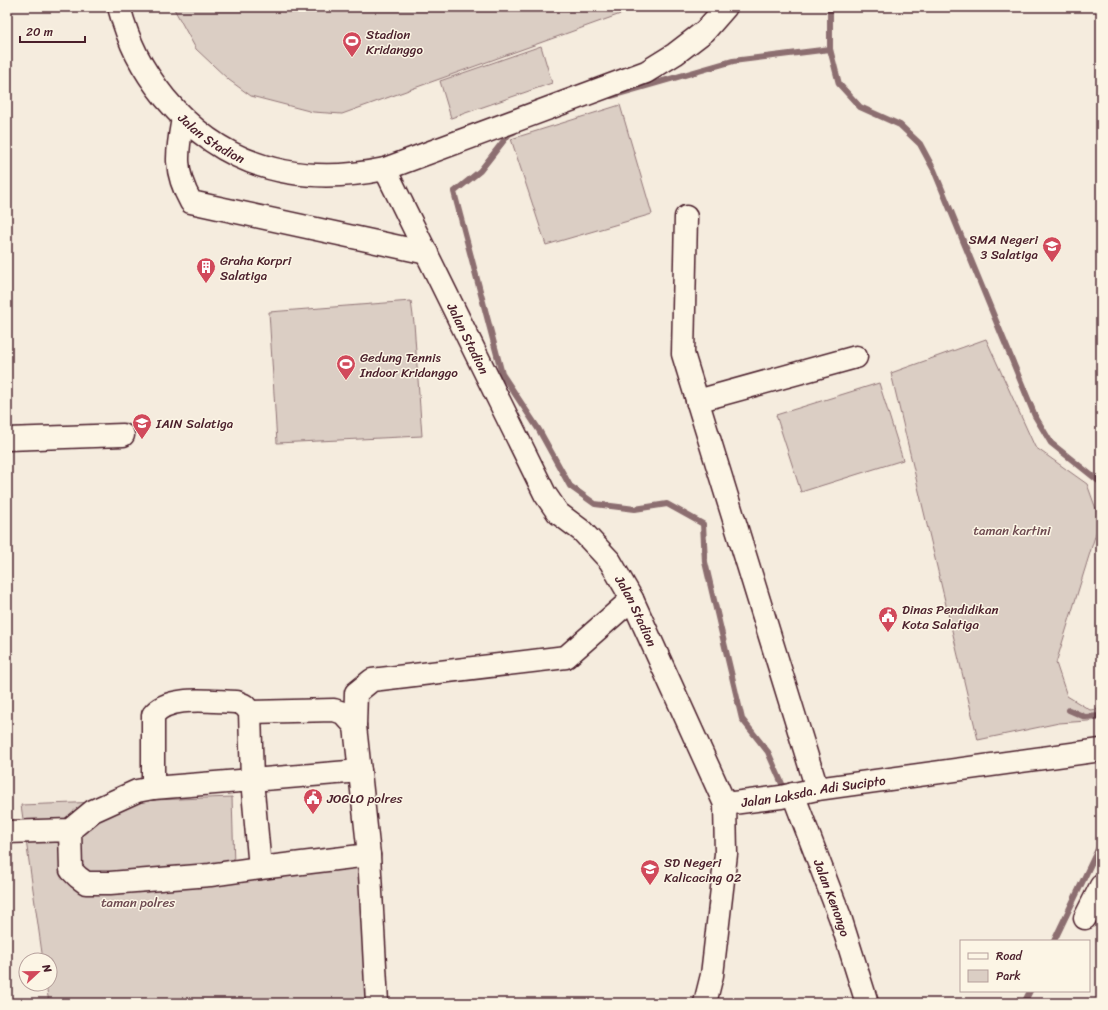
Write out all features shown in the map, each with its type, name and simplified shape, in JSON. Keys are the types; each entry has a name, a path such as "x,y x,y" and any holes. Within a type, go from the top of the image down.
{"street":[{"name":"Jalan Stadion","path":"119,7 132,47 146,75 195,130 220,148 246,161 273,170 322,175 356,175 386,169 545,494 558,513 582,531 597,545 610,561 632,599 725,804"},
{"path":"386,169 646,72 675,54 705,31 726,7"},
{"path":"183,118 176,154 181,184 190,202 427,253"},
{"path":"686,218 683,354 708,431 817,789"},
{"path":"697,401 856,357"},
{"path":"7,439 123,435"},
{"path":"377,1003 370,855 355,726 356,693 372,680 566,657 632,599"},
{"path":"153,788 153,715 157,710 181,701 230,702 244,705 250,712 252,780 260,868"},
{"path":"250,712 334,710 343,714 355,726"},
{"name":"Jalan Laksda. Adi Sucipto","path":"705,1003 712,968 726,854 725,804 789,795 817,789 1101,750"},
{"path":"7,832 70,830 93,811 137,791 153,788 360,771"},
{"name":"Jalan Kenongo","path":"789,795 840,917 867,1003"},
{"path":"70,830 71,870 78,878 86,882 110,883 210,875 370,855"},
{"path":"1085,918 1101,886"}],"green space":[{"name":"Stadion Kridanggo","path":"173,7 640,7 342,114 313,112 251,96 229,80 196,49"},
{"path":"541,46 552,83 451,118 440,81"},
{"path":"620,105 652,214 546,245 511,139"},
{"name":"Gedung Tennis Indoor Kridanggo","path":"411,301 414,323 422,436 277,443 269,312"},
{"name":"taman kartini","path":"986,339 1035,447 1087,484 1100,520 1056,663 1067,696 1090,710 1101,709 1101,720 1059,723 978,740 891,373"},
{"path":"879,383 903,460 801,492 776,415"},
{"name":"taman polres","path":"232,797 234,866 366,858 368,1003 49,1003 47,992 58,992 58,952 42,952 21,805"}],"waterway":[{"path":"830,7 830,49 839,84 860,107 900,125 920,144 934,170 1035,416 1051,443 1101,483"},
{"path":"611,96 733,61 830,49"},
{"path":"514,132 509,134 480,171 454,192 502,374 539,430 570,486 595,504 635,509 667,504 703,524 705,562 742,719 768,752 786,793"},
{"path":"1069,710 1085,717 1101,716"},
{"path":"1054,940 1101,843"},
{"path":"1024,1003 1030,992"}],"place":[{"name":"Stadion Kridanggo","path":"352,58"},
{"name":"SMA Negeri 3 Salatiga","path":"1052,263"},
{"name":"Graha Korpri Salatiga","path":"206,284"},
{"name":"Gedung Tennis Indoor Kridanggo","path":"346,381"},
{"name":"IAIN Salatiga","path":"142,440"},
{"name":"Dinas Pendidikan Kota Salatiga","path":"888,633"},
{"name":"JOGLO polres","path":"313,815"},
{"name":"SD Negeri Kalicacing 02","path":"650,886"}]}
